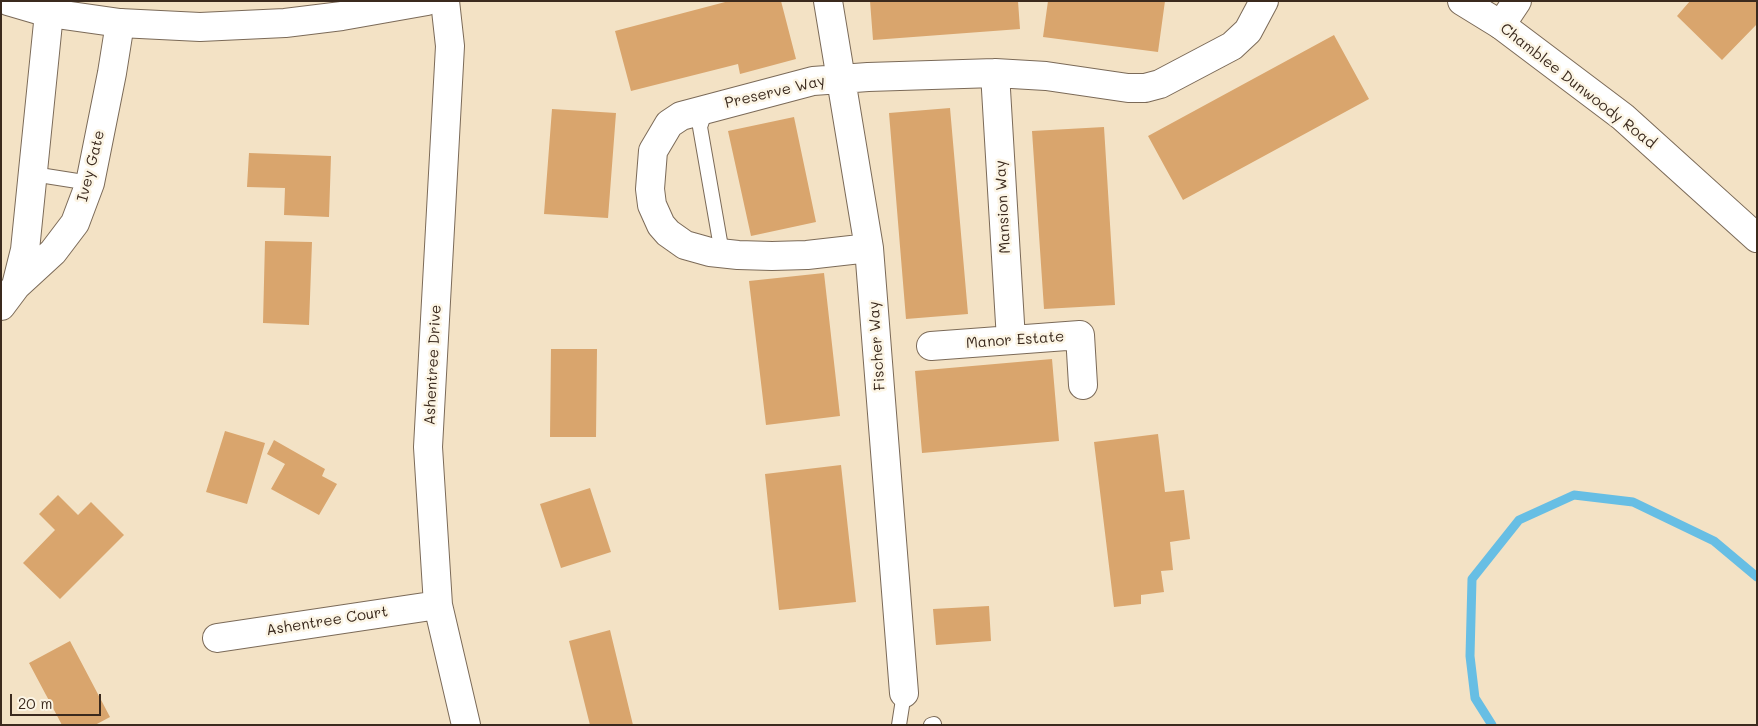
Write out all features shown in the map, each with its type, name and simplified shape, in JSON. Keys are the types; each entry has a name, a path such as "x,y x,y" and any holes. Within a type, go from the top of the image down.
{"street":[{"path":"8,1 49,13 120,23 200,28 285,23 342,16 427,1"},
{"name":"Ashentree Drive","path":"445,1 450,46 428,447 438,605 466,725"},
{"name":"Fischer Way","path":"828,1 869,248 904,692"},
{"name":"Preserve Way","path":"869,248 807,255 738,256 710,252 685,245 668,233 652,205 650,189 653,151 669,124 681,116 813,81 842,78 995,73 1046,76 1128,88 1145,88 1160,84 1232,46 1248,30 1264,1"},
{"name":"Chamblee Dunwoody Road","path":"1462,1 1501,25 1623,117 1757,238"},
{"path":"1501,25 1516,1"},
{"name":"Ivey Gate","path":"9,296 25,250 49,13"},
{"name":"Ivey Gate","path":"9,296 53,252 75,223 90,183 120,23"},
{"name":"Mansion Way","path":"995,73 1011,340"},
{"name":"Manor Estate","path":"931,346 1080,335 1084,385"},
{"name":"Ashentree Court","path":"216,638 438,605"}],"lane":[{"path":"712,107 703,118 700,127 722,253"},
{"path":"33,174 90,183"},
{"path":"899,725 904,692"}],"building":[{"path":"729,1 781,1 796,59 740,74 738,64 631,91 615,31"},
{"path":"870,1 1018,1 1020,29 873,40"},
{"path":"1048,1 1165,1 1158,52 1043,37"},
{"path":"1690,1 1757,1 1757,24 1722,60 1677,16"},
{"path":"1334,35 1369,99 1183,200 1148,136"},
{"path":"950,108 968,314 906,319 889,113"},
{"path":"552,109 616,113 608,218 544,214"},
{"path":"794,117 816,222 751,236 728,131"},
{"path":"1104,127 1115,305 1044,309 1032,131"},
{"path":"249,153 331,156 329,217 284,215 285,188 247,187"},
{"path":"265,241 312,242 309,325 263,323"},
{"path":"824,273 840,416 766,425 749,281"},
{"path":"551,349 597,349 596,437 550,437"},
{"path":"1052,359 1059,441 922,453 915,371"},
{"path":"225,431 265,443 247,504 206,492"},
{"path":"1158,434 1165,492 1184,490 1190,539 1170,542 1173,570 1161,571 1164,592 1141,595 1141,604 1114,607 1094,442"},
{"path":"274,440 325,469 322,476 337,484 319,515 271,489 285,464 267,454"},
{"path":"841,465 856,602 779,610 765,474"},
{"path":"590,488 611,552 561,568 540,504"},
{"path":"58,495 78,515 91,502 124,535 60,599 23,563 55,530 39,514"},
{"path":"989,606 991,641 936,645 933,609"},
{"path":"610,630 633,725 590,725 569,641"},
{"path":"70,641 110,717 95,725 62,725 29,663"}],"waterway":[{"path":"1492,725 1475,698 1470,656 1472,579 1519,520 1574,495 1633,502 1714,541 1757,577"}]}
